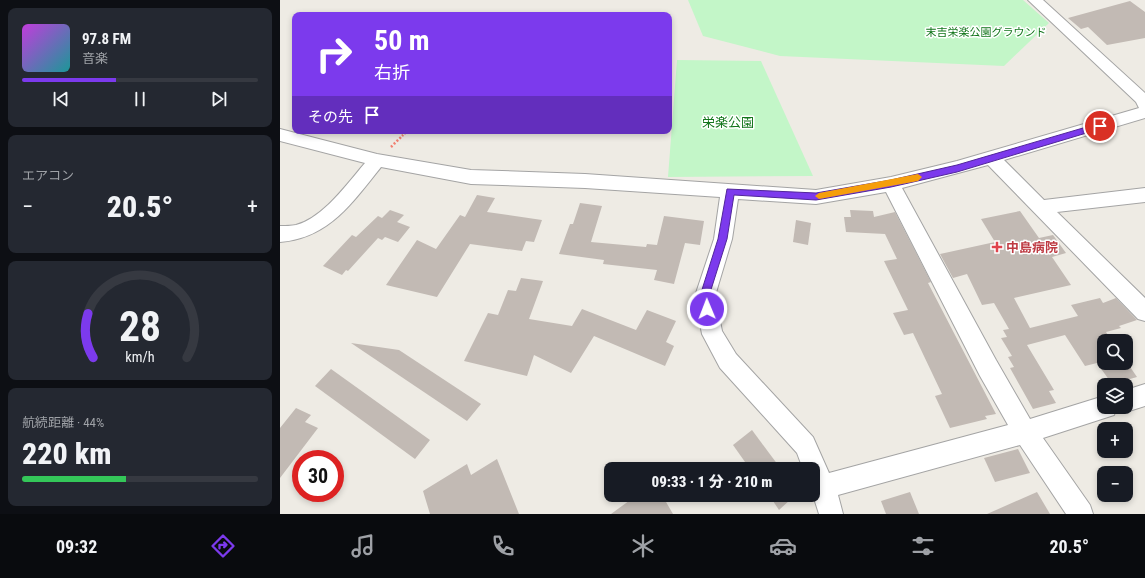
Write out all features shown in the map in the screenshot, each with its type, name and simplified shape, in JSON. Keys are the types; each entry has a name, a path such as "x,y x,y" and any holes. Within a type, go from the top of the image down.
{"street":[{"path":"1035,0 1142,99 1145,105"},
{"path":"280,135 377,160 471,177 585,181 816,197 891,184 957,168 1145,112"},
{"path":"992,158 1145,312"},
{"path":"280,234 300,231 317,223 329,215 377,160"},
{"path":"891,184 988,368 1025,432 1080,514"},
{"path":"730,192 723,239 705,296 712,334 728,361 805,445 823,487 831,514"},
{"path":"1042,207 1145,195"},
{"path":"1133,399 1145,395"},
{"path":"823,487 1025,432 1097,410"}],"green space":[{"name":"末吉栄楽公園グラウンド","path":"688,0 1023,0 1049,23 1004,66 780,56 703,36"},
{"name":"栄楽公園","path":"677,60 761,61 813,176 668,177"}],"building":[{"path":"1130,1 1145,12 1145,38 1107,45 1088,27 1081,29 1068,18"},
{"path":"477,195 495,198 487,212 542,220 534,242 526,241 522,251 470,244 437,297 386,285 417,240 436,249 460,215 465,217"},
{"path":"580,203 602,206 591,242 646,247 647,244 657,245 664,216 704,221 700,245 685,243 674,284 654,280 657,270 603,264 604,260 559,254 570,224 573,224"},
{"path":"390,210 404,215 397,222 410,227 398,242 385,237 382,240 378,238 348,271 346,270 342,275 323,266 352,235 356,237 378,216 382,218"},
{"path":"850,210 873,211 874,217 895,212 931,282 928,283 996,414 985,416 987,419 950,428 935,396 942,394 913,333 904,335 893,313 908,310 884,261 897,259 885,234 846,232 844,217 851,217"},
{"path":"1020,211 1039,238 1053,235 1066,253 1052,257 1071,285 1014,298 1030,328 1078,316 1071,305 1100,298 1103,303 1116,298 1137,320 1119,326 1121,328 1106,332 1107,334 1097,334 1097,363 1085,366 1065,335 1027,345 1054,390 1049,391 1056,403 1033,409 1010,368 1014,367 1008,357 1012,356 1001,338 1007,337 1003,330 1009,329 994,303 982,305 967,274 953,278 940,254 995,242 981,219"},
{"path":"796,220 811,223 808,245 793,242"},
{"path":"521,278 543,281 529,319 572,326 582,309 636,330 647,310 676,321 666,342 674,346 665,366 594,336 571,373 534,355 527,376 464,361 488,313 498,315 508,290 516,291"},
{"path":"351,343 399,350 481,404 467,421"},
{"path":"331,369 430,440 415,459 315,386"},
{"path":"1102,370 1132,370 1137,377 1133,378 1108,378"},
{"path":"296,408 311,415 305,422 318,428 301,450 292,450 292,462 280,478 280,428"},
{"path":"752,430 776,462 745,462 733,445"},
{"path":"1018,449 1030,473 995,482 984,458"},
{"path":"497,459 519,514 430,514 423,491 467,464 471,475"},
{"path":"910,492 919,514 886,514 881,501"},
{"path":"1037,492 1050,514 987,514"},
{"path":"627,502 666,502 673,514 611,514"},
{"path":"774,502 788,502 779,510"}],"slow traffic":[{"path":"819,196 891,184 918,177"}],"place":[{"name":"中島病院","path":"997,247"}],"route":[{"path":"707,309 705,296 723,239 730,192 816,197 891,184 957,168 1100,126"}]}
